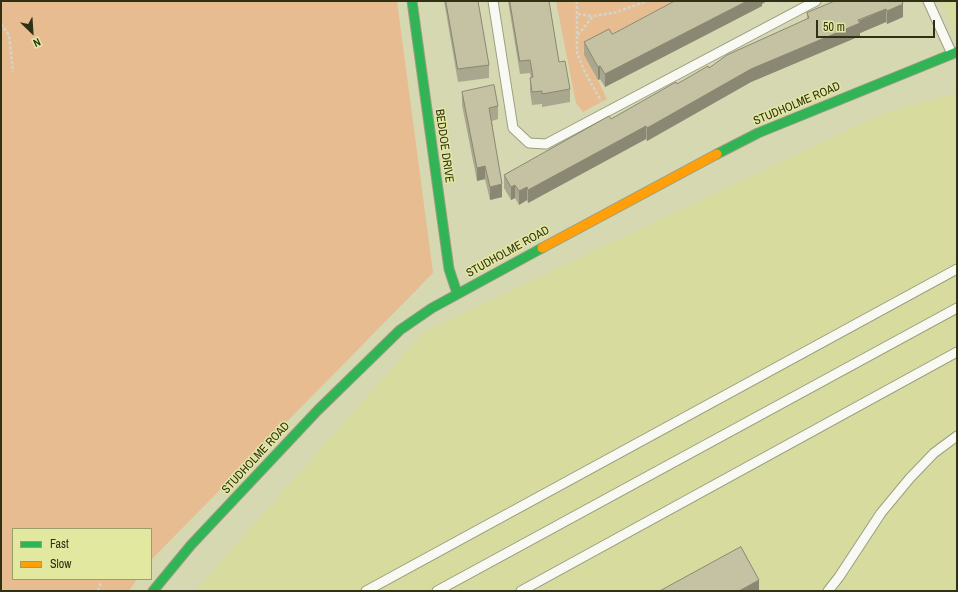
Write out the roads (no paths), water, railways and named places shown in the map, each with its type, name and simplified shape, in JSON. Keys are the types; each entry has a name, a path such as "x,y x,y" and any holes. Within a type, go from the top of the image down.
{"street":[{"name":"BEDDOE DRIVE","path":"412,1 450,269 458,293"},
{"name":"STUDHOLME ROAD","path":"153,591 192,545 324,404 400,330 458,293 669,178 758,133 954,53"}],"lane":[{"path":"493,1 513,128 529,143 546,144 816,1"},
{"path":"928,1 954,53"},
{"path":"366,591 957,269"},
{"path":"437,591 957,308"},
{"path":"521,591 957,352"},
{"path":"828,591 839,577 881,513 910,478 934,453 957,436"}]}
